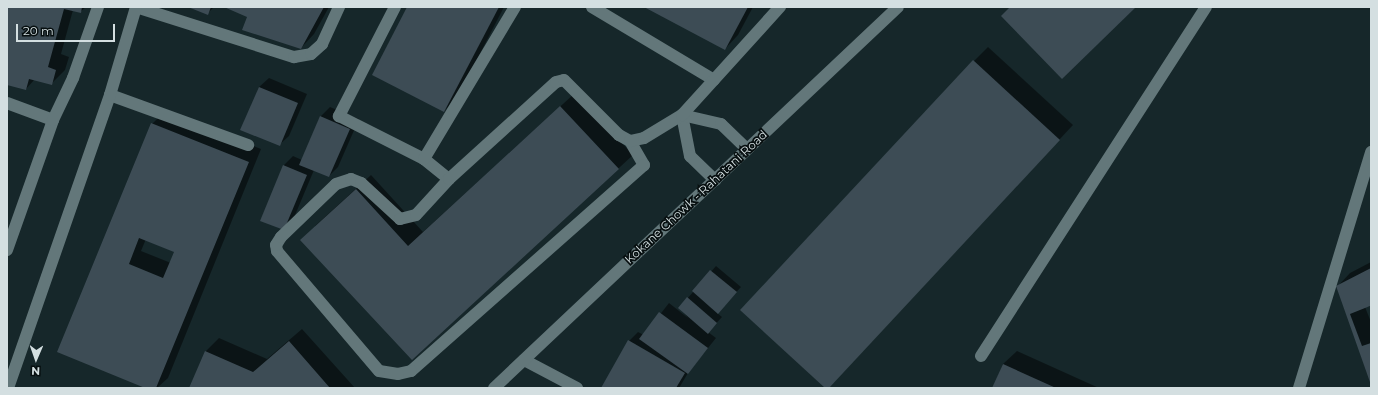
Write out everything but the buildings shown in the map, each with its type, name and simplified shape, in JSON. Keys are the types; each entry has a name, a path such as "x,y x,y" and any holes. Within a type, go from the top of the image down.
{"street":[{"path":"7,250 53,120 73,78 98,7"},
{"path":"8,388 110,95 136,7 294,57 311,54 322,44 339,7"},
{"path":"395,7 339,116 424,159 449,179"},
{"path":"424,159 515,7"},
{"path":"592,7 714,80"},
{"path":"630,141 644,138 682,115 780,7"},
{"name":"Kokane Chowk - Rahatani Road","path":"494,388 898,7"},
{"path":"981,356 1206,7"},
{"path":"564,80 619,135 630,141 644,165 411,371 386,374 379,371 281,259 276,245 281,237 336,184 351,179 361,184 400,220 416,215 449,179 556,82 564,80"},
{"path":"110,95 248,145"},
{"path":"7,103 53,120"},
{"path":"682,115 721,124 747,149"},
{"path":"682,115 690,156 715,180"},
{"path":"1299,388 1371,152"},
{"path":"524,360 577,388"}]}
